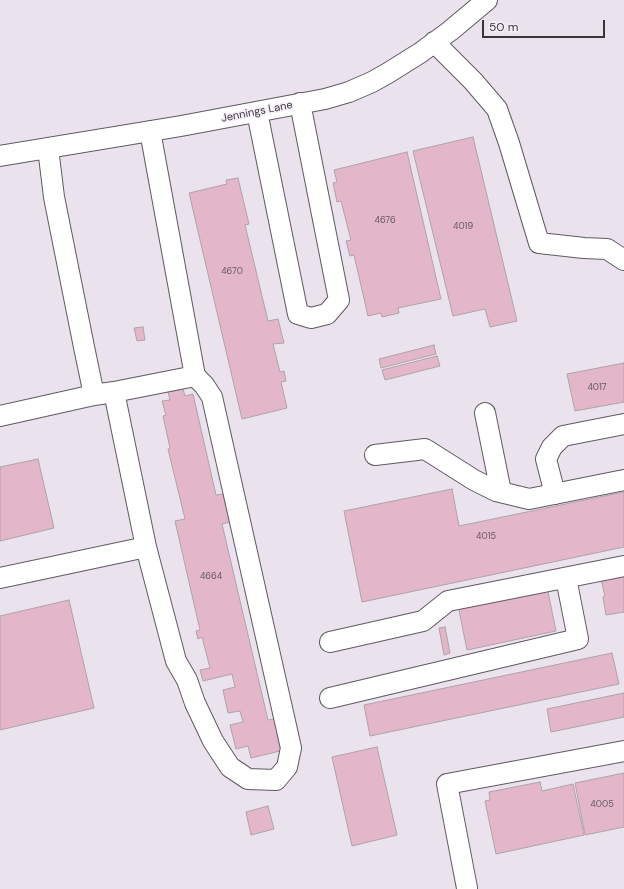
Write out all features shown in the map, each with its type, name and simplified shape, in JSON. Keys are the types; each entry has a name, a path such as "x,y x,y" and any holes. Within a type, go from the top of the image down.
{"street":[{"name":"Jennings Lane","path":"0,156 257,112 325,99 343,94 372,82 414,57 488,0"},
{"path":"434,42 474,81 497,109 539,243 607,250 624,260"},
{"path":"257,112 298,314 311,318 327,314 339,300 300,104"},
{"path":"114,392 146,547 176,661 187,680 195,703 213,741 230,767 248,780 276,780 287,767 291,748 212,397 204,385 195,376 150,131"},
{"path":"48,148 54,197 94,395"},
{"path":"0,416 94,395 195,376"},
{"path":"485,413 501,492"},
{"path":"555,494 546,459 557,441 563,436 624,424"},
{"path":"375,455 425,449 474,480 496,491 529,499 624,480"},
{"path":"0,578 146,547"},
{"path":"330,642 423,621 448,602 624,566"},
{"path":"330,698 578,639 566,578"},
{"path":"467,888 447,784 624,751"}],"building":[{"path":"473,137 517,321 490,327 485,309 453,316 413,151"},
{"path":"407,152 441,299 398,308 399,313 382,317 381,313 368,316 354,255 350,256 346,241 351,240 341,201 337,202 333,183 337,182 334,170"},
{"path":"238,178 249,224 245,225 268,321 278,319 284,343 273,344 280,372 284,371 286,381 281,382 287,408 242,419 189,193 227,184 226,180"},
{"path":"143,327 145,340 137,341 134,328"},
{"path":"434,345 436,354 381,368 379,359"},
{"path":"437,356 440,366 385,380 382,370"},
{"path":"624,363 624,402 575,411 567,374"},
{"path":"183,389 185,396 193,394 216,495 223,494 230,522 222,524 268,720 281,718 288,749 251,758 248,746 236,749 230,725 243,722 240,711 228,713 223,690 235,687 232,674 203,681 200,670 210,668 202,637 198,639 196,631 200,630 175,521 185,519 168,449 170,448 163,416 166,415 162,401 170,400 168,392"},
{"path":"38,459 54,528 0,541 0,467"},
{"path":"452,489 459,526 624,492 624,547 362,602 344,511"},
{"path":"624,575 624,612 606,615 603,597 605,596 601,579"},
{"path":"547,587 556,631 467,650 458,605"},
{"path":"69,600 94,708 0,730 0,616"},
{"path":"445,627 450,653 444,655 439,628"},
{"path":"612,653 619,684 370,736 364,705"},
{"path":"624,693 624,717 551,732 547,709"},
{"path":"377,747 397,835 352,846 332,757"},
{"path":"624,773 624,827 585,835 575,783"},
{"path":"540,782 542,791 573,784 584,835 496,854 485,801 490,800 489,792"},
{"path":"268,806 274,829 251,835 246,812"}]}
